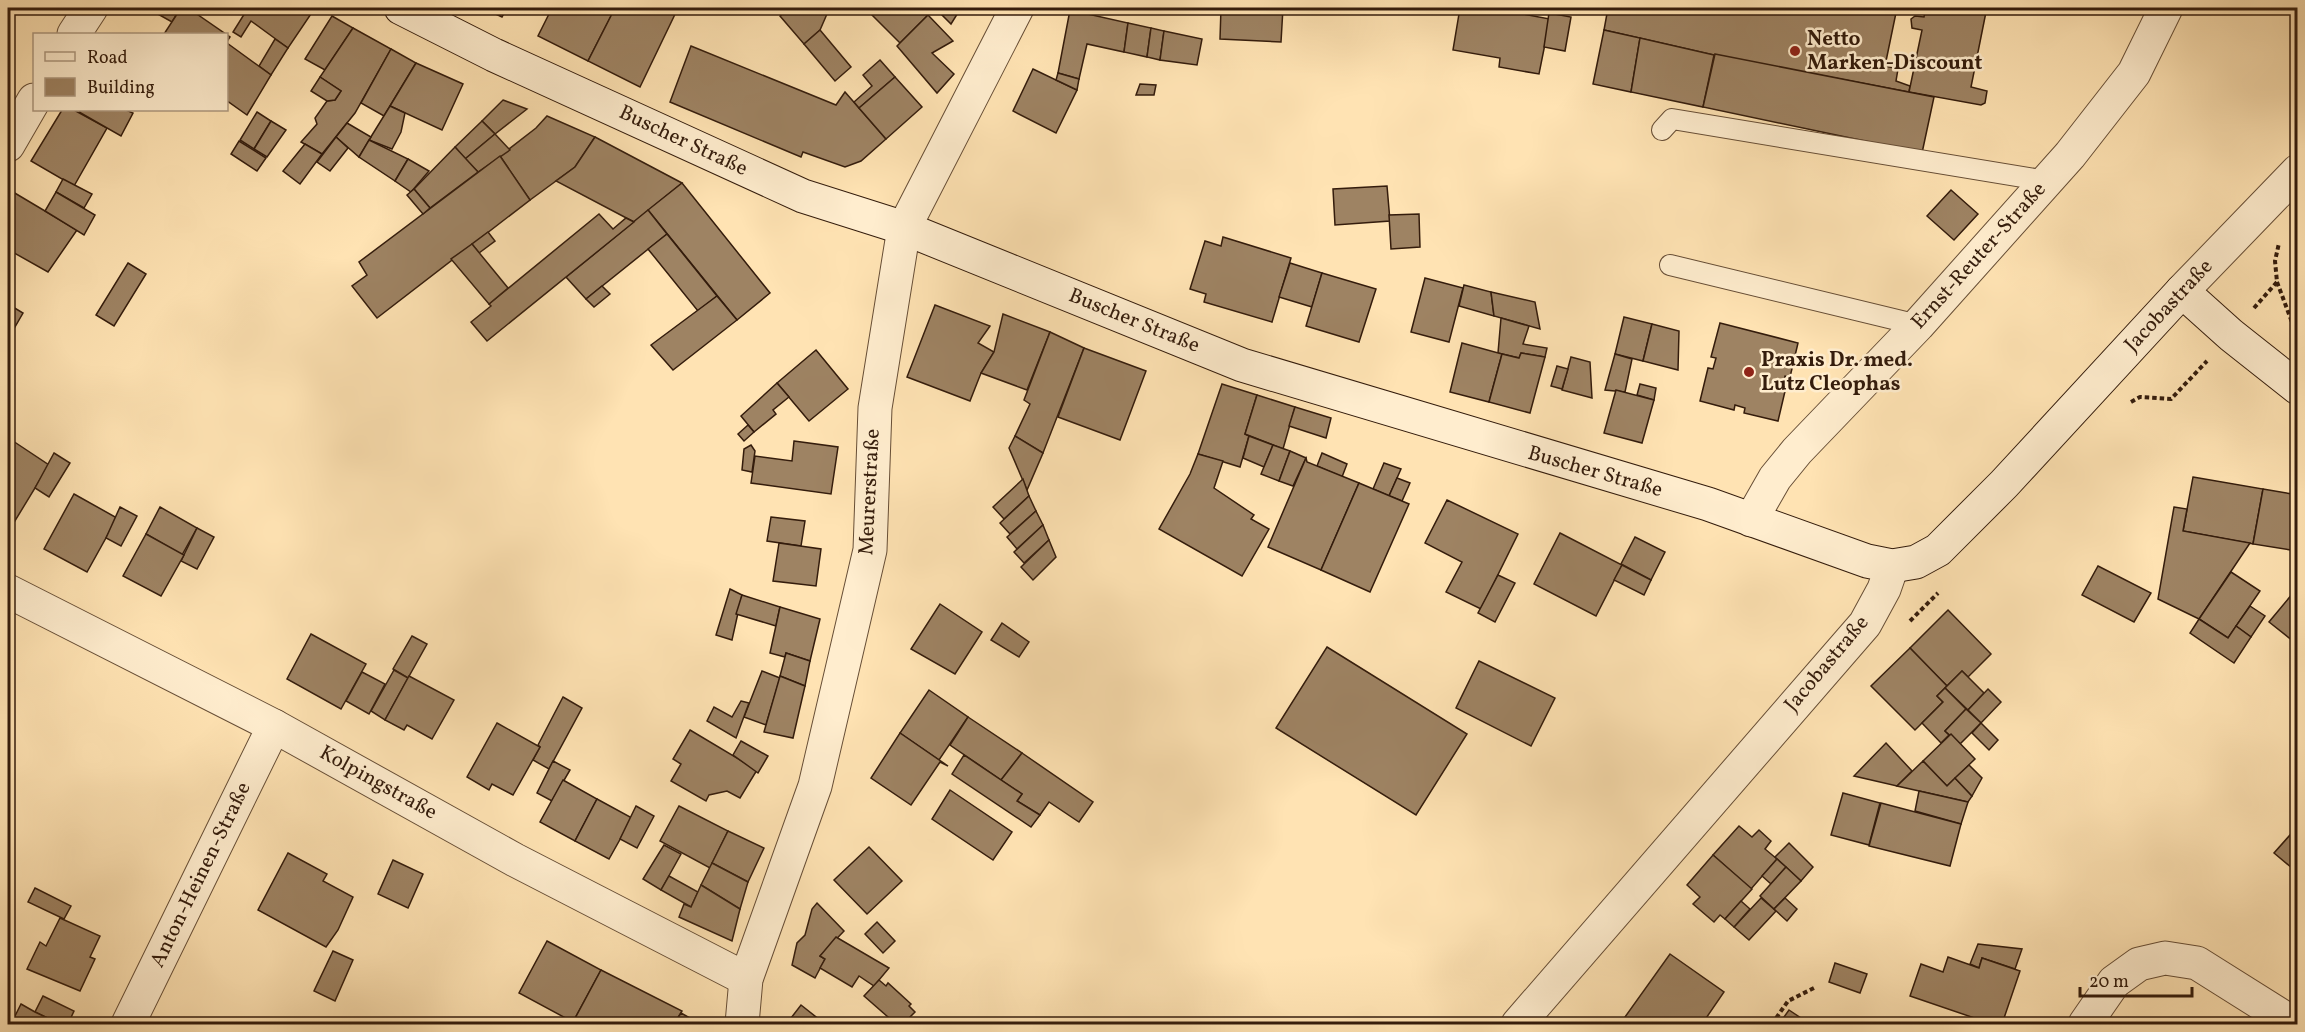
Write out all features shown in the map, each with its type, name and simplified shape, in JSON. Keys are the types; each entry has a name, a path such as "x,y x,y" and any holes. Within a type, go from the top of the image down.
{"street":[{"path":"75,33 90,8"},
{"name":"Buscher Straße","path":"401,8 494,55 803,196 903,228 1242,365 1708,504 1867,561 1892,566"},
{"name":"Meurerstraße","path":"742,1024 746,979 815,786 870,550 875,408 903,228 1017,8"},
{"name":"Ernst-Reuter-Straße","path":"1751,520 1775,478 1797,451 1918,325 2048,181 2134,73 2166,8"},
{"path":"8,145 33,102"},
{"name":"Jacobastraße","path":"1518,1024 1865,624 1884,589 1892,566 1916,562 1938,550 2004,484 2182,291 2298,171"},
{"path":"2182,291 2231,335 2298,388"},
{"name":"Kolpingstraße","path":"8,591 274,726 515,860 746,979"},
{"name":"Anton-Heinen-Straße","path":"128,1024 274,726"},
{"path":"2085,1024 2114,981 2139,964 2165,958 2197,963 2294,1024"}],"lane":[{"path":"1662,130 1672,119 2048,181"},
{"path":"1670,265 1918,325"}],"path":[{"path":"2281,232 2275,261 2277,282 2293,325 2298,329"},
{"path":"2124,405 2140,397 2171,399 2277,282"},
{"path":"1903,628 1944,588"},
{"path":"1772,1024 1788,1001 1814,988"}],"building":[{"path":"147,8 170,8 178,12 172,22"},
{"path":"181,8 188,8 225,33 165,33"},
{"path":"248,8 315,8 288,48 251,21 241,37 233,32"},
{"path":"483,8 507,8 502,17"},
{"path":"552,8 615,8 588,61 538,36"},
{"path":"615,8 678,8 640,87 588,61"},
{"path":"789,8 821,8 827,14 820,30 804,44 780,16"},
{"path":"879,8 921,8 928,15 900,43 872,15"},
{"path":"935,8 961,8 951,24"},
{"path":"1221,8 1283,8 1281,42 1220,39"},
{"path":"1460,8 1490,8 1550,19 1539,74 1499,67 1500,58 1453,50"},
{"path":"1608,8 1897,8 1885,66 1898,69 1896,81 1910,86 1909,92 1714,55 1604,30"},
{"path":"1926,8 1963,8 1986,12 1971,87 1987,91 1985,103 1981,105 1909,92 1922,30 1912,28 1911,19 1915,16 1924,17"},
{"path":"1070,10 1128,23 1124,52 1087,44 1079,79 1058,73"},
{"path":"1549,13 1571,17 1565,51 1544,47"},
{"path":"928,15 953,41 932,53 954,74 937,93 897,46"},
{"path":"332,16 353,28 325,70 305,59"},
{"path":"1128,23 1151,28 1147,57 1124,52"},
{"path":"353,28 391,49 355,113 322,154 301,142 317,124 315,118 327,101 335,100 341,91 320,77"},
{"path":"1151,28 1164,31 1160,60 1147,57"},
{"path":"820,30 851,67 835,81 804,44"},
{"path":"1604,30 1640,38 1631,92 1593,84"},
{"path":"1164,31 1202,39 1197,65 1160,60"},
{"path":"1640,38 1714,55 1703,107 1631,92"},
{"path":"275,39 288,48 271,75 259,66"},
{"path":"228,44 271,75 247,115 228,101"},
{"path":"691,46 836,105 845,92 886,139 861,161 845,167 803,152 801,157 670,102"},
{"path":"391,49 416,63 384,116 361,103"},
{"path":"1715,54 1934,97 1922,153 1703,107"},
{"path":"880,60 895,77 859,108 854,102 872,86 863,75"},
{"path":"416,63 463,84 442,130 390,106"},
{"path":"1033,69 1077,90 1056,133 1013,111"},
{"path":"1058,73 1079,79 1077,90 1056,80"},
{"path":"320,77 341,91 335,100 327,101 311,91"},
{"path":"895,77 922,107 886,139 859,108"},
{"path":"1140,84 1156,85 1154,95 1136,95"},
{"path":"503,100 527,109 495,134 482,121"},
{"path":"390,106 405,113 401,132 392,149 369,140"},
{"path":"61,111 76,111 107,128 74,186 31,161"},
{"path":"128,111 133,113 121,136 79,112"},
{"path":"257,112 271,121 254,149 240,140"},
{"path":"547,116 595,137 575,167 530,200 500,156 536,128"},
{"path":"271,121 286,130 267,157 254,149"},
{"path":"482,121 495,134 465,159 455,147"},
{"path":"347,123 371,137 359,157 336,137"},
{"path":"495,134 510,150 478,172 465,159"},
{"path":"336,137 348,148 330,171 317,162"},
{"path":"595,137 682,183 634,222 556,181 575,167"},
{"path":"369,140 408,159 395,181 359,157"},
{"path":"239,141 266,158 257,171 231,154"},
{"path":"305,144 322,154 300,184 283,171"},
{"path":"455,147 478,172 430,208 414,189"},
{"path":"500,156 530,200 377,318 352,286 367,275 359,262"},
{"path":"408,159 429,171 411,192 395,181"},
{"path":"63,179 92,194 84,208 56,192"},
{"path":"682,183 770,293 737,320 648,210"},
{"path":"1387,186 1390,221 1335,225 1333,189"},
{"path":"8,189 77,230 48,272 9,250 8,253"},
{"path":"414,189 430,208 423,214 407,195"},
{"path":"1951,190 1978,214 1954,240 1927,216"},
{"path":"56,192 95,215 84,235 45,211"},
{"path":"648,210 667,234 586,299 566,277"},
{"path":"599,214 613,229 626,218 634,222 487,341 471,322 491,306 489,304"},
{"path":"1419,214 1420,247 1391,249 1389,215"},
{"path":"488,232 495,241 479,253 472,244"},
{"path":"667,234 717,296 698,311 648,249"},
{"path":"1223,237 1291,258 1272,322 1204,302 1206,294 1190,289 1205,241 1221,246"},
{"path":"472,244 508,288 489,304 451,259"},
{"path":"128,263 146,274 114,326 96,315"},
{"path":"1290,263 1322,273 1312,307 1279,297"},
{"path":"1322,273 1376,289 1359,342 1306,326"},
{"path":"1425,278 1463,288 1449,342 1411,332"},
{"path":"1464,285 1491,292 1494,316 1459,306"},
{"path":"602,286 610,294 594,307 586,299"},
{"path":"1491,292 1535,302 1540,329 1494,316"},
{"path":"717,296 737,320 673,370 651,345"},
{"path":"8,304 23,313 8,339"},
{"path":"935,305 990,326 978,343 994,352 981,373 970,401 907,377"},
{"path":"1003,314 1050,332 1027,390 981,373 994,352"},
{"path":"1624,317 1652,324 1643,361 1615,354"},
{"path":"1501,318 1529,326 1523,344 1547,348 1545,357 1521,353 1519,358 1498,353"},
{"name":"Praxis Dr. med. Lutz Cleophas","path":"1720,323 1798,343 1790,377 1785,376 1782,386 1786,387 1778,421 1744,413 1745,408 1735,405 1734,410 1700,401 1708,368 1713,369 1716,358 1711,357"},
{"path":"1652,324 1679,331 1678,370 1643,361"},
{"path":"1050,332 1084,348 1043,453 1015,436 1030,404 1024,400"},
{"path":"1462,343 1502,354 1489,402 1450,392"},
{"path":"1084,348 1146,371 1120,440 1058,417"},
{"path":"816,350 848,389 809,421 777,383"},
{"path":"1521,353 1545,357 1530,413 1489,402 1502,354 1519,358"},
{"path":"1615,354 1632,359 1625,392 1605,390"},
{"path":"1571,357 1590,362 1592,398 1562,390"},
{"path":"1557,366 1568,369 1562,389 1551,386"},
{"path":"777,383 789,397 773,410 776,414 754,432 741,416"},
{"path":"1222,384 1257,395 1245,434 1249,436 1240,467 1198,454"},
{"path":"1640,384 1656,388 1654,400 1637,395"},
{"path":"1616,390 1654,400 1642,443 1604,433"},
{"path":"1257,395 1295,407 1283,449 1245,434"},
{"path":"1295,407 1331,418 1326,438 1289,426"},
{"path":"748,425 754,432 744,441 738,434"},
{"path":"1015,436 1043,453 1027,490 1009,448"},
{"path":"1249,436 1273,445 1264,467 1243,458"},
{"path":"13,441 49,465 10,529 8,527 8,449"},
{"path":"794,441 838,447 831,494 751,483 755,456 792,461"},
{"path":"751,445 755,451 752,472 742,470 744,449"},
{"path":"1273,445 1290,451 1279,481 1261,474"},
{"path":"1290,451 1306,458 1293,486 1279,481"},
{"path":"54,453 70,463 49,497 35,488"},
{"path":"1322,453 1347,464 1342,477 1317,466"},
{"path":"1198,454 1223,461 1214,488 1254,515 1251,519 1269,529 1242,576 1159,529 1190,474"},
{"path":"1306,458 1307,462 1359,483 1321,570 1268,547"},
{"path":"1384,463 1401,469 1389,496 1373,489"},
{"path":"2193,477 2263,489 2253,544 2183,531"},
{"path":"1397,478 1410,483 1402,501 1389,496"},
{"path":"1023,479 1029,496 1004,519 993,507"},
{"path":"1359,483 1409,504 1370,592 1321,570"},
{"path":"2263,489 2298,495 2297,551 2253,544"},
{"path":"74,494 117,518 87,572 44,549"},
{"path":"1029,496 1036,511 1010,534 1000,523"},
{"path":"1447,500 1518,534 1481,609 1446,592 1462,562 1425,543"},
{"path":"120,507 137,516 121,546 106,538"},
{"path":"160,507 197,528 182,555 146,534"},
{"path":"2174,507 2187,509 2183,531 2250,543 2199,619 2158,599"},
{"path":"1036,511 1043,525 1017,549 1007,537"},
{"path":"771,517 805,521 801,546 767,541"},
{"path":"1043,525 1049,540 1024,563 1014,552"},
{"path":"197,528 214,537 197,569 181,561"},
{"path":"1560,533 1622,565 1596,616 1534,584"},
{"path":"146,534 184,555 161,596 123,576"},
{"path":"1635,537 1665,552 1651,580 1621,564"},
{"path":"1049,540 1056,557 1033,580 1021,567"},
{"path":"779,543 821,549 816,586 773,581"},
{"path":"1622,565 1651,580 1644,595 1614,580"},
{"path":"2098,566 2151,593 2134,622 2082,595"},
{"path":"2231,572 2260,591 2228,638 2199,619"},
{"path":"1498,575 1515,583 1495,622 1478,613"},
{"path":"2298,587 2298,645 2269,622"},
{"path":"730,589 742,595 732,640 716,635"},
{"path":"742,595 780,607 776,626 736,614"},
{"path":"940,604 982,632 955,674 911,649"},
{"path":"2250,606 2265,616 2251,637 2236,626"},
{"path":"780,607 820,619 810,661 786,653 785,657 770,653"},
{"path":"1948,610 1991,654 1968,677 1962,671 1947,686 1910,648"},
{"path":"2199,619 2228,638 2236,626 2251,637 2234,663 2190,633"},
{"path":"1002,623 1029,642 1019,657 991,640"},
{"path":"311,634 366,664 341,709 287,679"},
{"path":"412,636 427,644 408,678 393,669"},
{"path":"1327,647 1467,734 1416,815 1276,728"},
{"path":"1910,648 1947,686 1937,696 1943,702 1915,730 1871,686"},
{"path":"786,653 810,661 805,686 780,676"},
{"path":"1479,661 1555,698 1531,746 1456,708"},
{"path":"394,670 408,678 385,720 371,711"},
{"path":"762,671 780,678 766,725 744,717"},
{"path":"1962,671 1984,693 1968,710 1945,688"},
{"path":"362,672 385,684 369,714 346,701"},
{"path":"409,676 454,700 432,739 407,725 404,730 385,720"},
{"path":"780,676 805,686 793,738 764,732"},
{"path":"1945,688 1966,709 1945,731 1949,735 1941,743 1922,723 1943,702 1937,696"},
{"path":"1988,689 2001,702 1981,723 1968,710"},
{"path":"929,690 968,717 939,760 900,733"},
{"path":"563,697 582,708 549,769 533,760 540,747 538,745"},
{"path":"741,701 749,703 736,738 707,721 714,707 732,717"},
{"path":"1966,709 1981,723 1960,744 1945,731"},
{"path":"968,717 1022,753 1001,780 950,745"},
{"path":"497,723 540,747 513,795 492,784 489,790 467,777"},
{"path":"1981,723 1998,740 1989,750 1972,733"},
{"path":"690,730 757,770 740,798 727,791 709,795 706,801 671,781 681,764 673,759"},
{"path":"900,733 948,766 940,762 911,805 871,778"},
{"path":"1951,734 1975,759 1947,786 1923,761"},
{"path":"741,741 768,756 758,773 733,755"},
{"path":"1886,743 1912,771 1897,786 1854,776"},
{"path":"1022,753 1093,802 1079,822 1049,802 1040,815 1017,801 1022,794 1001,780"},
{"path":"964,755 1022,794 1017,801 1040,815 1031,827 952,774"},
{"path":"553,761 570,770 552,801 537,793"},
{"path":"1923,761 1947,786 1955,778 1972,796 1968,802 1897,786"},
{"path":"1969,765 1982,778 1972,796 1955,778"},
{"path":"563,780 597,799 575,841 540,822"},
{"path":"950,790 1012,832 993,860 932,819"},
{"path":"1919,791 1968,802 1961,824 1915,811"},
{"path":"1843,793 1880,803 1869,845 1831,835"},
{"path":"597,799 632,818 609,859 575,841"},
{"path":"1881,803 1961,824 1950,866 1869,846"},
{"path":"636,806 654,816 637,848 620,839"},
{"path":"679,806 728,831 710,868 660,841"},
{"path":"1739,826 1752,837 1759,830 1771,841 1765,849 1777,859 1751,889 1713,855"},
{"path":"2298,826 2298,873 2274,853"},
{"path":"728,831 764,848 748,882 712,863"},
{"path":"1789,843 1813,867 1801,881 1775,857"},
{"path":"664,845 681,854 661,890 643,879"},
{"path":"869,847 902,881 867,914 834,880"},
{"path":"288,853 327,874 323,881 353,897 338,930 326,947 258,910"},
{"path":"1713,855 1752,889 1725,919 1720,915 1714,922 1693,904 1700,897 1687,885"},
{"path":"1777,859 1786,867 1771,884 1762,876"},
{"path":"393,860 423,874 408,908 378,894"},
{"path":"712,863 748,882 740,909 701,885"},
{"path":"1786,867 1801,881 1774,909 1760,896"},
{"path":"669,876 698,892 691,907 661,890"},
{"path":"701,885 740,909 732,941 679,917 684,904 691,907"},
{"path":"35,888 71,906 64,919 28,902"},
{"path":"1761,898 1776,911 1749,940 1734,927"},
{"path":"1785,898 1797,909 1787,921 1774,909"},
{"path":"1741,901 1750,909 1734,927 1725,919"},
{"path":"817,903 844,931 820,956 825,959 815,978 792,965 797,943 805,935 812,909"},
{"path":"60,918 100,936 90,957 95,959 80,991 27,969 40,942 46,946"},
{"path":"877,922 895,941 883,953 865,934"},
{"path":"836,937 889,968 874,986 859,976 852,987 820,968 825,959 820,956"},
{"path":"547,941 601,970 573,1022 519,993"},
{"path":"1978,944 2022,949 2015,969 1982,958 1979,968 1970,964"},
{"path":"333,951 353,960 335,1001 314,991"},
{"path":"1670,954 1724,992 1702,1024 1620,1024"},
{"path":"1948,957 1979,968 1982,958 2020,971 2002,1024 1992,1024 1910,996 1921,964 1943,972"},
{"path":"1835,963 1867,974 1860,993 1829,982"},
{"path":"601,970 682,1011 674,1024 578,1024 573,1022"},
{"path":"879,980 886,986 888,983 911,1004 909,1006 915,1012 903,1024 896,1024 864,996"},
{"path":"43,996 74,1011 68,1024 60,1024 35,1012"},
{"path":"21,1004 35,1012 60,1024 11,1024"},
{"path":"801,1005 825,1024 799,1024 791,1018"},
{"path":"1789,1010 1810,1024 1779,1024"},
{"path":"681,1013 697,1022 697,1024 674,1024"}],"place":[{"name":"Netto Marken-Discount","path":"1795,51"},
{"name":"Praxis Dr. med. Lutz Cleophas","path":"1749,372"}]}
